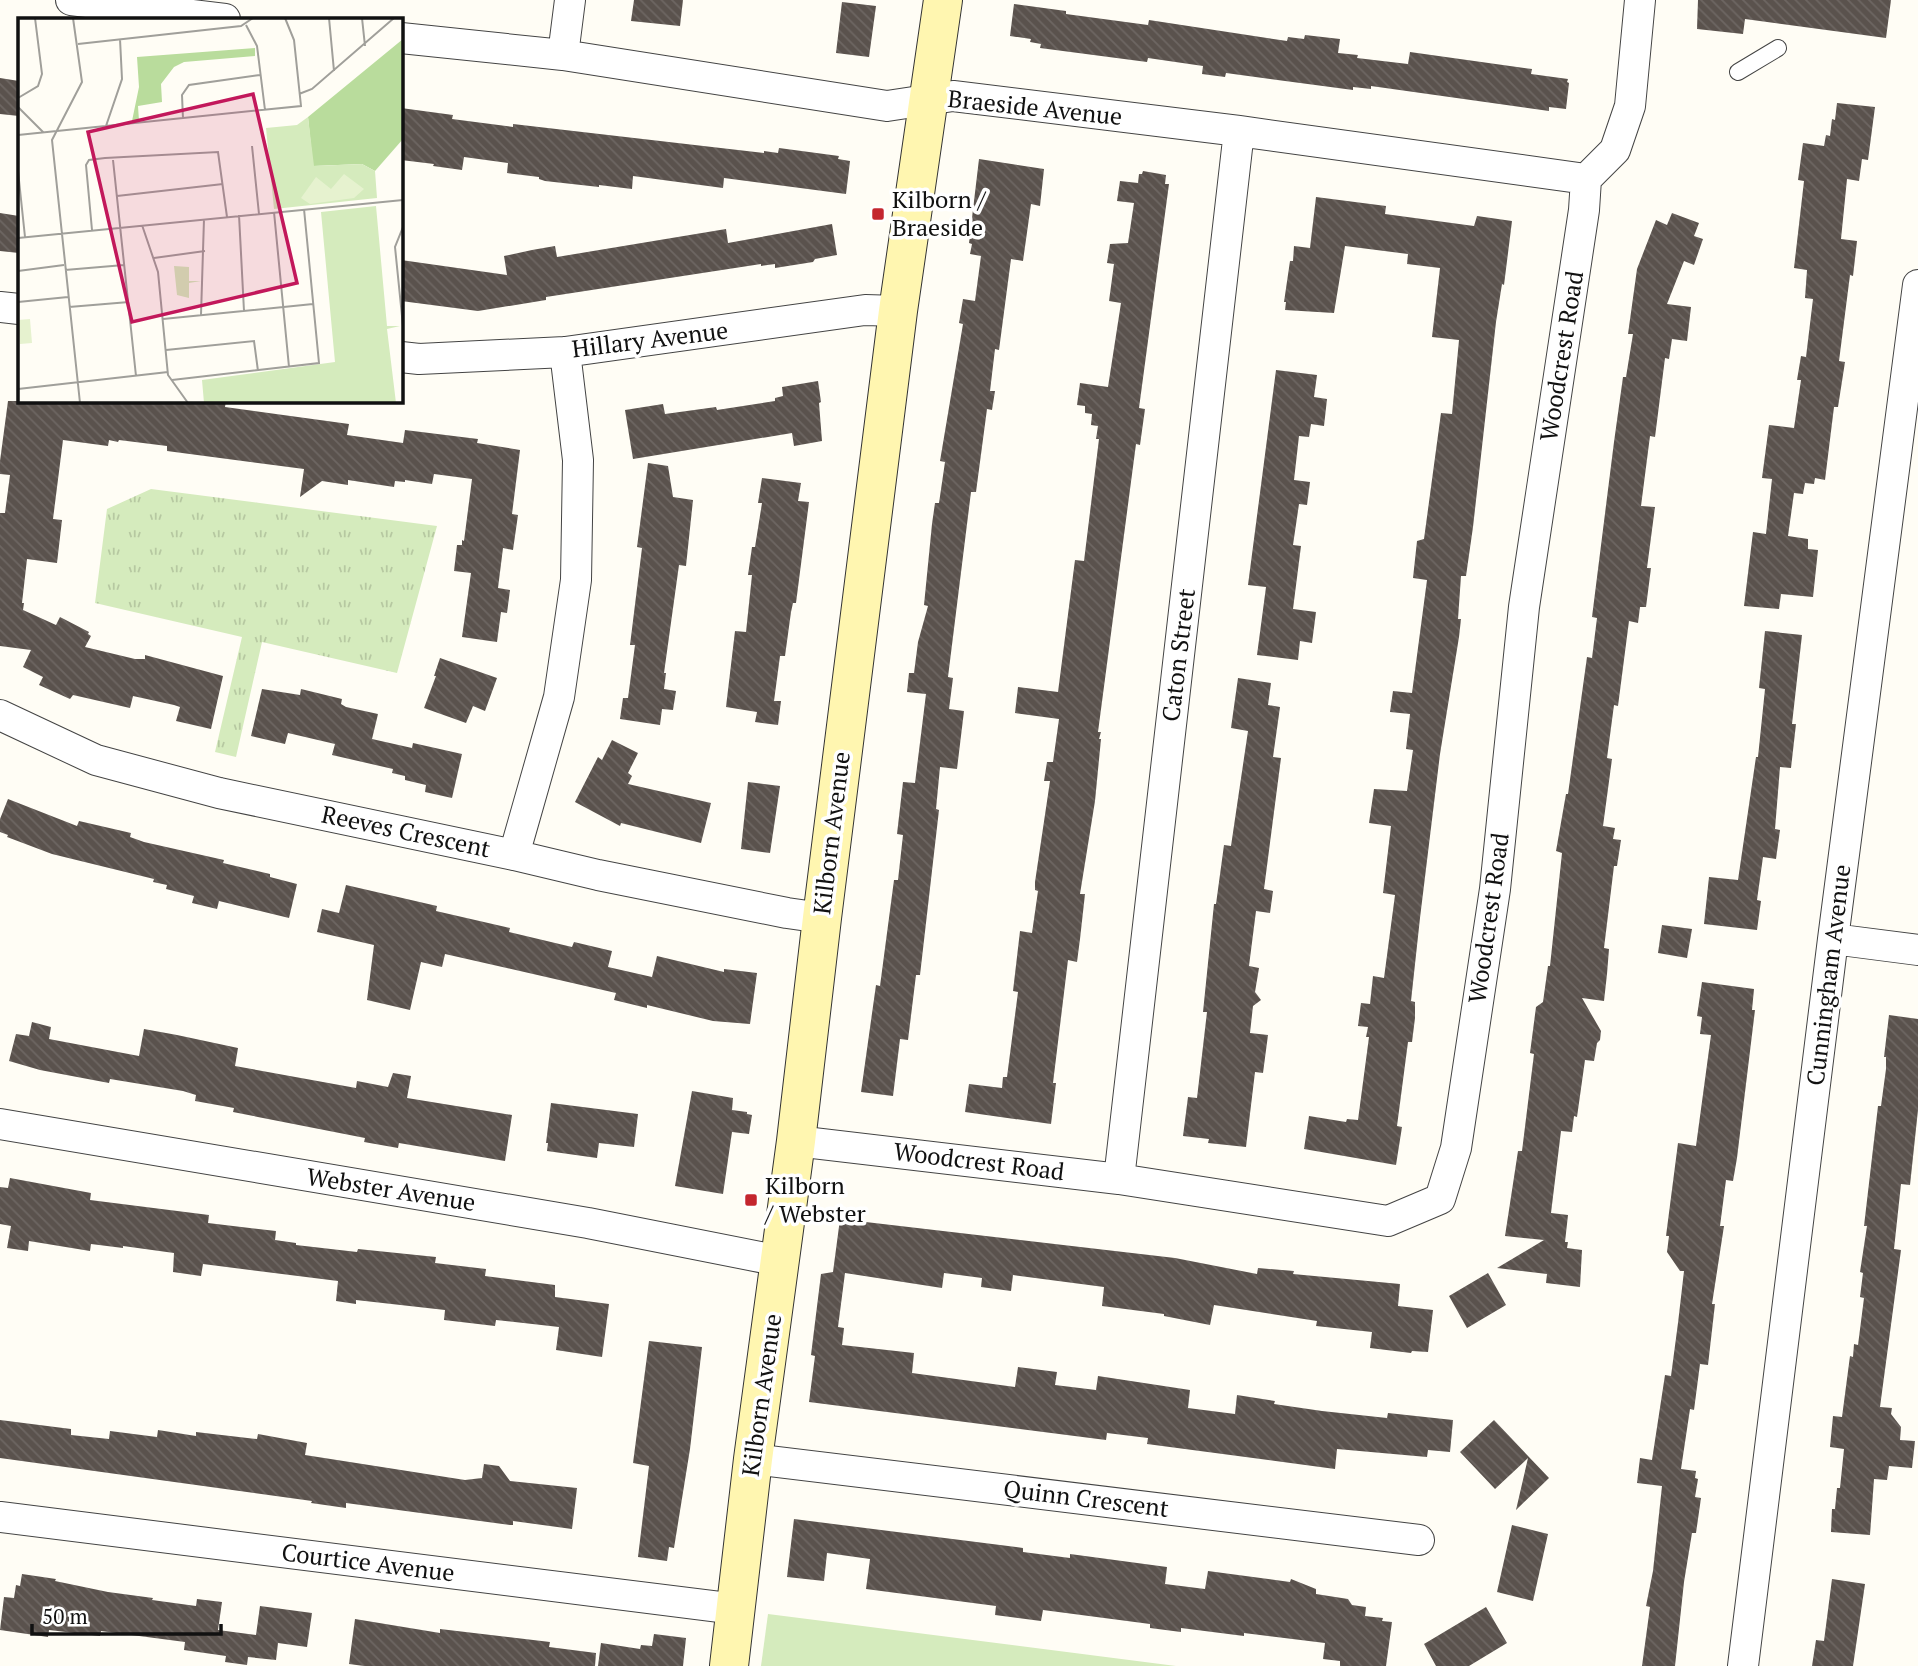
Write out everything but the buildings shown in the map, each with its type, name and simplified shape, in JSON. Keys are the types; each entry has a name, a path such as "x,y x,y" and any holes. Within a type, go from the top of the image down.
{"street":[{"path":"71,0 195,8 222,18"},
{"path":"563,55 570,0"},
{"name":"Kilborn Avenue","path":"729,1666 752,1459 796,1141 898,311 931,99 943,0"},
{"path":"1586,179 1615,150 1630,106 1640,0"},
{"name":"Braeside Avenue","path":"402,38 563,55 887,106 953,96 1239,131 1586,179"},
{"name":"Caton Street","path":"1119,1179 1239,131"},
{"name":"Woodcrest Road","path":"796,1141 1119,1179 1388,1221 1440,1199 1456,1148 1495,889 1524,607 1584,211 1586,179"},
{"name":"Cunningham Avenue","path":"1743,1666 1833,939 1918,285"},
{"path":"0,307 18,309"},
{"name":"Hillary Avenue","path":"402,357 419,359 565,352 865,310 898,311"},
{"path":"514,855 559,697 576,580 578,460 565,352"},
{"name":"Reeves Crescent","path":"0,715 96,760 219,793 611,878 822,918"},
{"path":"1833,939 1918,950"},
{"name":"Webster Avenue","path":"0,1124 588,1223 780,1261"},
{"name":"Quinn Crescent","path":"752,1459 1419,1540"},
{"name":"Courtice Avenue","path":"0,1517 736,1609"}],"lane":[{"path":"1738,72 1778,48"}],"green space":[{"path":"151,489 437,526 397,673 262,642 236,757 215,752 242,637 95,603 107,509"},
{"path":"768,1614 1176,1666 761,1666"}],"place":[{"name":"Kilborn / Braeside","path":"878,214"},
{"name":"Kilborn / Webster","path":"751,1200"}]}
